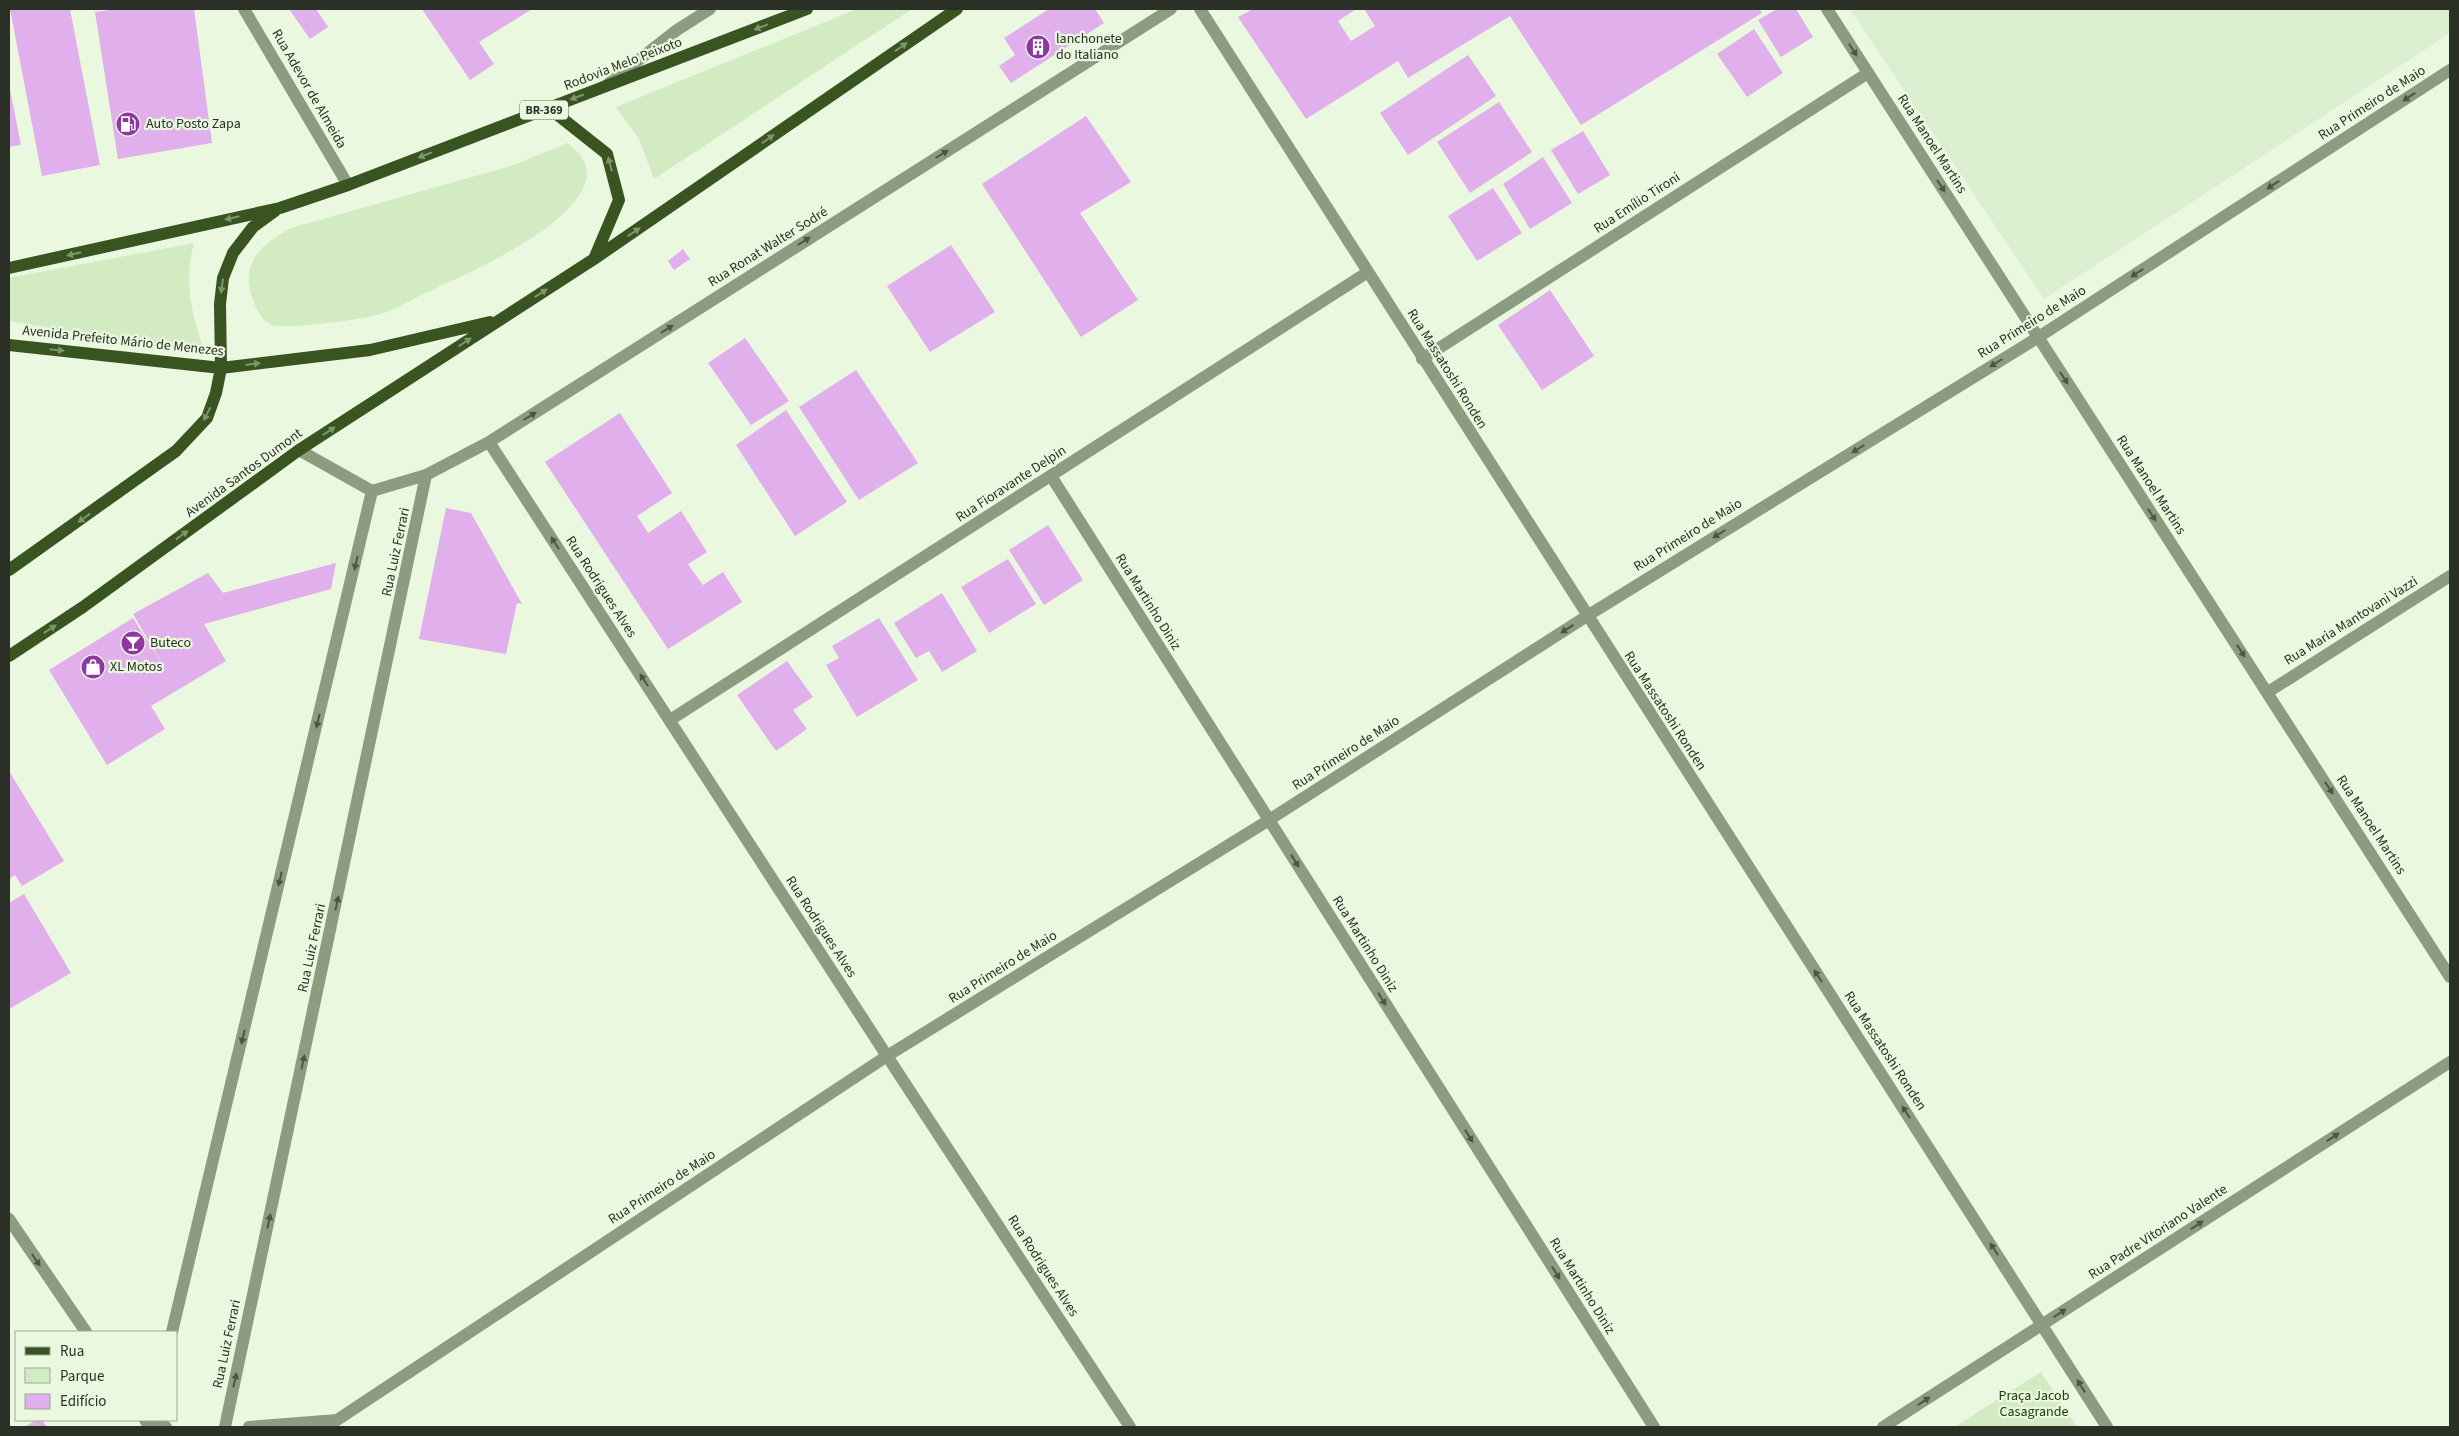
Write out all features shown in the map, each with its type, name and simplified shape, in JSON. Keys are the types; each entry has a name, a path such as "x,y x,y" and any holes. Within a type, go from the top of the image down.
{"main road":[{"name":"Rodovia Melo Peixoto","path":"280,208 348,185 807,9"},
{"path":"500,319 594,259 957,9"},
{"path":"549,108 607,154 619,200 594,259"},
{"path":"9,268 280,208"},
{"name":"BR-369","path":"9,570 176,451 207,418 216,393 221,368 220,304 223,278 233,252 253,227 280,208"},
{"name":"Avenida Prefeito Mário de Menezes","path":"9,345 221,368 370,350 500,319"},
{"name":"Avenida Santos Dumont","path":"9,656 83,607 299,450 500,319"}],"street":[{"name":"Rua Adevor de Almeida","path":"244,9 348,185"},
{"path":"604,87 677,30 710,9"},
{"name":"Rua Ronat Walter Sodré","path":"372,491 426,475 489,442 1171,9"},
{"name":"Rua Massatoshi Ronden","path":"1200,9 1422,359 2107,1427"},
{"name":"Rua Manoel Martins","path":"1827,9 2450,977"},
{"name":"Rua Primeiro de Maio","path":"249,1427 336,1420 887,1056 1269,820 1587,616 2037,338 2450,70"},
{"name":"Rua Emílio Tironi","path":"1422,359 1868,73"},
{"name":"Rua Fioravante Delpin","path":"670,720 1368,272"},
{"name":"Rua Rodrigues Alves","path":"489,442 1130,1427"},
{"path":"172,1331 372,491 299,450"},
{"name":"Rua Luiz Ferrari","path":"225,1427 426,475"},
{"name":"Rua Martinho Diniz","path":"1051,476 1654,1427"},
{"name":"Rua Maria Mantovani Vazzi","path":"2268,692 2450,576"},
{"name":"Rua Padre Vitoriano Valente","path":"1882,1427 2450,1062"},
{"path":"9,1219 85,1331"},
{"path":"150,1427 166,1427"}],"shaded area":[{"path":"1850,9 2450,9 2450,33 2044,299"}],"green space":[{"path":"857,9 912,9 654,179 639,139 616,107"},
{"path":"567,143 584,160 587,172 585,184 575,201 559,218 515,249 381,314 359,319 280,326 267,322 259,313 253,301 249,284 251,265 267,243 291,228 514,165"},
{"path":"194,243 189,273 190,299 205,354 9,321 9,278"},
{"name":"Praça Jacob Casagrande","path":"2041,1372 2077,1427 1954,1427"}],"building":[{"path":"10,9 70,9 100,165 42,176"},
{"path":"117,9 194,9 212,143 118,159 95,12"},
{"path":"289,9 316,9 328,27 310,39"},
{"path":"422,9 532,9 479,42 494,64 470,80"},
{"name":"lanchonete do Italiano","path":"1049,9 1095,9 1104,23 1011,83 999,66 1015,55 1004,38"},
{"path":"1253,9 1356,9 1338,21 1351,41 1375,26 1364,9 1759,9 1762,13 1581,125 1510,16 1408,78 1398,61 1306,119 1238,17"},
{"path":"1777,9 1796,9 1813,37 1781,57 1758,20"},
{"path":"1754,29 1783,73 1747,97 1717,54"},
{"path":"1468,55 1496,96 1408,155 1380,113"},
{"path":"9,84 21,145 9,147"},
{"path":"1499,102 1532,152 1470,193 1437,142"},
{"path":"1086,116 1131,182 1080,213 1138,300 1081,337 982,184"},
{"path":"1583,131 1610,175 1578,194 1551,150"},
{"path":"1543,157 1572,203 1530,229 1503,184"},
{"path":"1493,188 1522,233 1477,261 1448,216"},
{"path":"951,245 995,312 930,352 887,286"},
{"path":"683,249 690,259 674,270 668,261"},
{"path":"1550,290 1594,356 1542,390 1498,325"},
{"path":"745,338 789,401 751,425 708,363"},
{"path":"856,370 918,463 859,500 799,407"},
{"path":"786,410 847,502 795,536 736,445"},
{"path":"620,413 672,493 637,516 648,533 681,511 707,552 688,564 703,585 723,572 742,602 668,649 545,462"},
{"path":"446,508 471,513 522,604 517,603 506,654 419,639"},
{"path":"1048,525 1083,580 1044,605 1009,550"},
{"path":"1008,559 1036,604 989,633 961,587"},
{"path":"336,563 331,589 204,624 226,661 151,706 165,729 107,765 49,670 133,618 164,667 133,614 208,573 223,593"},
{"path":"942,593 977,651 942,672 929,651 916,658 894,623"},
{"path":"879,618 918,680 857,717 826,665 839,658 832,646"},
{"path":"787,661 813,697 793,710 807,729 776,751 737,695"},
{"path":"9,771 64,861 22,886 15,875 9,879"},
{"path":"24,894 71,973 9,1009 9,903"},
{"path":"34,1421 43,1421 47,1427 25,1427"}],"place":[{"name":"lanchonete do Italiano","path":"1038,47"},
{"name":"Auto Posto Zapa","path":"128,124"},
{"name":"Buteco","path":"133,643"},
{"name":"XL Motos","path":"93,667"}]}
